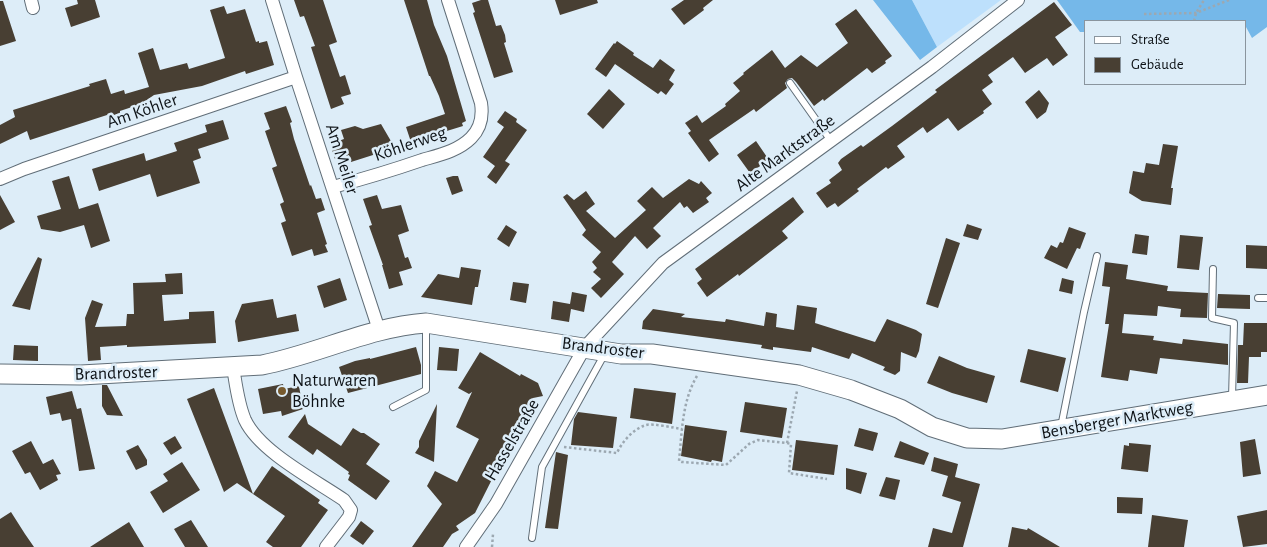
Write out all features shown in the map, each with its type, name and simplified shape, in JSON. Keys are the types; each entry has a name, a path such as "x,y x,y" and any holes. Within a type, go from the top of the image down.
{"street":[{"name":"Am Meiler","path":"272,0 379,330"},
{"name":"Köhlerweg","path":"333,187 396,169 455,149 471,138 479,126 483,114 481,102 448,0"},
{"name":"Alte Marktstraße","path":"585,347 663,263 831,141 1018,0"},
{"name":"Am Köhler","path":"0,180 33,166 296,77"},
{"name":"Brandroster","path":"0,374 80,375 262,365 289,360 379,330 404,324 426,322 621,354 652,354 799,375 851,390 900,409 932,428 967,438"},
{"name":"Hasselstraße","path":"466,547 496,504 585,347"},
{"path":"233,368 240,403 246,421 259,441 275,454 344,500 351,510 350,517 326,547"},
{"name":"Bensberger Marktweg","path":"967,438 1002,439 1267,395"}],"lane":[{"path":"790,83 831,141"},
{"path":"1060,430 1097,256"},
{"path":"1213,269 1212,318 1234,323 1232,401"},
{"path":"1258,298 1267,298"},
{"path":"393,407 426,390 426,322"},
{"path":"532,538 542,467 606,351"}],"path":[{"path":"1194,20 1204,0"},
{"path":"1144,14 1196,13 1229,0"},
{"path":"706,362 692,384 683,416 679,461 726,465 750,444 758,440 787,443 791,444 789,473 827,480"},
{"path":"787,443 799,375"},
{"path":"554,446 616,453 621,443 646,424 682,429"}],"shaded area":[{"path":"873,0 912,0 937,47 920,60"},
{"path":"912,0 1001,0 937,47"},
{"path":"1057,0 1267,0 1267,27 1252,38 1247,29 1247,20 1084,20 1084,32 1080,32"}],"building":[{"path":"77,0 95,0 100,17 71,27 65,8 78,4"},
{"path":"294,0 323,0 337,42 329,45 340,77 345,75 351,94 341,97 344,104 331,109 311,47 315,46 304,16 300,17"},
{"path":"404,0 427,0 434,25 447,56 466,121 462,123 463,126 411,142 406,127 445,114 429,76"},
{"path":"488,0 496,26 501,25 505,35 506,42 504,43 513,72 494,78 473,13 475,12 472,3"},
{"path":"555,0 597,0 598,3 560,15"},
{"path":"684,0 713,0 703,8 704,10 684,25 671,9"},
{"path":"0,1 3,1 16,41 0,46"},
{"path":"1054,2 1072,25 1055,37 1068,55 1053,66 1047,58 1025,73 1013,57 988,75 993,82 982,90 992,104 983,111 984,113 958,131 948,118 927,133 923,127 897,146 905,157 888,169 886,167 857,189 859,191 838,207 835,203 827,208 816,193 831,183 829,180 842,170 838,163 841,159 861,145 863,147 892,126 937,92 935,90"},
{"path":"224,6 227,14 245,9 256,42 267,41 274,65 246,74 245,71 202,86 154,95 141,104 120,111 120,113 108,117 107,115 30,140 27,131 0,144 0,125 15,117 13,110 90,86 89,84 106,79 111,94 124,90 125,94 149,87 138,53 153,48 160,70 187,63 189,69 225,58 210,10"},
{"path":"856,9 892,56 885,61 886,63 872,73 867,68 824,101 823,99 814,106 796,82 792,78 788,79 785,83 787,88 756,112 754,109 709,140 719,154 709,162 688,133 691,131 685,123 697,115 702,123 726,106 725,104 740,91 733,83 772,50 785,68 801,55 817,67 848,43 835,24"},
{"path":"617,41 634,53 633,55 653,68 660,59 675,70 669,80 674,84 666,95 661,91 658,94 615,64 606,77 595,69"},
{"path":"609,89 625,104 603,129 587,114"},
{"path":"1039,90 1049,103 1046,112 1037,119 1025,102"},
{"path":"286,106 292,122 290,123 294,139 310,186 316,199 321,198 325,210 317,213 328,252 314,256 312,249 292,256 281,223 286,221 280,204 284,202 272,168 277,166 265,131 270,129 264,113"},
{"path":"505,111 517,119 516,122 527,130 505,161 510,164 496,184 487,177 495,166 483,157 504,127 497,122"},
{"path":"223,120 229,139 198,149 201,158 193,161 200,183 157,197 150,174 99,191 92,169 144,153 146,161 177,151 174,143 207,132 205,125"},
{"path":"381,124 395,148 351,162 349,155 335,159 330,144 344,139 341,130 355,126 363,129"},
{"path":"756,141 769,160 750,173 737,155"},
{"path":"1163,144 1178,146 1171,188 1173,188 1171,205 1142,201 1129,193 1133,171 1144,173 1146,163 1159,165"},
{"path":"69,176 79,209 98,203 110,241 91,248 84,225 60,232 41,229 37,216 61,209 52,181"},
{"path":"458,176 463,191 452,195 446,178"},
{"path":"689,179 699,184 701,181 712,193 706,198 709,202 693,213 687,206 684,208 680,202 653,228 661,236 647,249 635,236 612,262 624,274 601,298 591,288 601,279 593,272 597,268 592,262 601,252 582,235 586,230 563,197 567,194 574,200 586,191 595,204 586,211 615,238 646,210 637,201 652,187 663,198"},
{"path":"0,195 15,222 0,230"},
{"path":"377,195 382,209 401,205 409,231 398,235 405,258 408,257 412,268 399,272 403,285 389,289 383,265 369,226 372,225 363,199"},
{"path":"793,197 804,212 782,231 788,238 739,276 738,274 707,297 697,283 702,279 695,269"},
{"path":"967,224 982,229 978,240 963,236"},
{"path":"506,225 517,232 509,247 497,239"},
{"path":"1069,227 1086,233 1080,249 1077,248 1067,269 1044,258 1051,245 1057,248 1060,242 1063,243"},
{"path":"1135,234 1149,236 1147,255 1132,253"},
{"path":"1180,235 1203,237 1199,270 1177,268"},
{"path":"946,238 960,243 938,308 926,304"},
{"path":"1246,245 1267,246 1267,269 1246,268"},
{"path":"38,257 42,259 30,310 12,306"},
{"path":"1105,262 1128,265 1126,279 1168,286 1167,291 1208,293 1207,318 1180,317 1181,309 1158,306 1157,316 1124,314 1122,333 1154,336 1153,340 1182,344 1183,339 1228,344 1228,365 1160,358 1157,374 1130,370 1128,381 1101,377 1109,324 1105,324 1110,287 1102,286"},
{"path":"461,267 481,270 478,287 475,287 472,305 421,297 438,274 459,278"},
{"path":"182,273 183,294 162,295 164,321 189,319 189,312 214,311 216,343 100,347 101,360 88,361 85,318 92,300 103,304 95,327 126,326 127,314 134,314 133,283 166,282 165,274"},
{"path":"340,278 347,300 324,308 317,286"},
{"path":"1062,278 1074,281 1072,294 1059,291"},
{"path":"513,282 529,284 526,303 510,300"},
{"path":"572,292 587,295 584,312 571,309 569,322 551,319 553,301 570,304"},
{"path":"1218,294 1250,295 1250,309 1217,308"},
{"path":"273,299 277,318 296,314 299,331 238,342 235,321 242,304"},
{"path":"797,305 817,308 815,323 875,342 887,319 922,334 919,351 916,358 901,352 900,371 895,375 883,370 885,367 852,353 849,359 812,347 811,352 773,347 773,350 761,348 762,345 642,329 643,321 653,309 685,314 681,317 725,322 726,319 764,326 766,312 777,314 776,327 794,330"},
{"path":"1244,323 1267,323 1267,352 1261,352 1261,357 1249,357 1248,383 1237,383 1238,345 1243,345"},
{"path":"14,345 38,346 38,361 13,360"},
{"path":"416,347 421,365 421,374 348,393 339,367 355,361"},
{"path":"439,347 459,349 457,371 437,370"},
{"path":"1028,349 1066,358 1058,392 1020,382"},
{"path":"480,352 520,376 521,374 538,383 543,396 533,398 475,513 456,526 459,530 452,534 443,547 412,547 442,504 427,486 435,471 457,482 479,439 456,427 472,392 469,394 458,388"},
{"path":"939,356 967,368 995,376 987,403 952,393 927,383"},
{"path":"283,384 284,389 299,386 303,409 282,416 281,411 263,414 258,389"},
{"path":"102,385 107,385 123,416 107,415 102,406"},
{"path":"214,388 253,494 237,483 224,492 187,399"},
{"path":"634,388 676,393 672,424 630,418"},
{"path":"72,391 77,409 81,408 95,469 79,471 71,419 62,421 60,413 50,415 46,397"},
{"path":"745,402 787,408 782,438 740,432"},
{"path":"437,404 434,462 415,453"},
{"path":"578,412 617,417 613,448 571,445 574,419"},
{"path":"305,414 308,424 341,446 353,428 380,444 366,464 390,481 376,500 348,480 349,472 317,449 313,455 288,437"},
{"path":"685,425 727,431 722,462 712,460 711,462 681,456"},
{"path":"859,428 878,433 873,451 854,446"},
{"path":"175,436 182,448 171,455 163,443"},
{"path":"1255,439 1261,474 1243,477 1240,442"},
{"path":"796,440 838,445 834,475 792,470"},
{"path":"31,441 43,464 53,459 61,474 56,475 58,480 40,490 30,472 25,474 12,451"},
{"path":"900,441 929,453 924,465 894,457"},
{"path":"1129,443 1151,445 1148,472 1121,469 1124,445 1129,446"},
{"path":"138,445 147,460 147,465 136,470 126,451"},
{"path":"556,452 568,455 558,529 545,528"},
{"path":"934,457 958,464 955,477 980,484 963,547 928,547 933,528 952,533 961,502 942,496 948,476 931,471"},
{"path":"182,462 200,490 163,513 150,492 168,481 163,474"},
{"path":"272,466 320,500 318,503 328,510 301,547 273,547 266,542 285,516 253,494"},
{"path":"846,468 867,473 861,494 846,489"},
{"path":"886,477 900,480 895,500 879,496"},
{"path":"1117,497 1143,498 1142,514 1117,513"},
{"path":"1267,510 1267,544 1243,547 1237,516"},
{"path":"11,512 34,547 0,547 0,519"},
{"path":"1152,515 1188,520 1184,547 1148,547"},
{"path":"191,520 208,547 185,547 174,529"},
{"path":"361,521 374,531 363,545 350,536"},
{"path":"129,522 144,547 90,547 107,536"},
{"path":"1012,527 1027,530 1028,528 1060,547 1008,547"}],"place":[{"name":"Naturwaren Böhnke","path":"282,391"}]}
